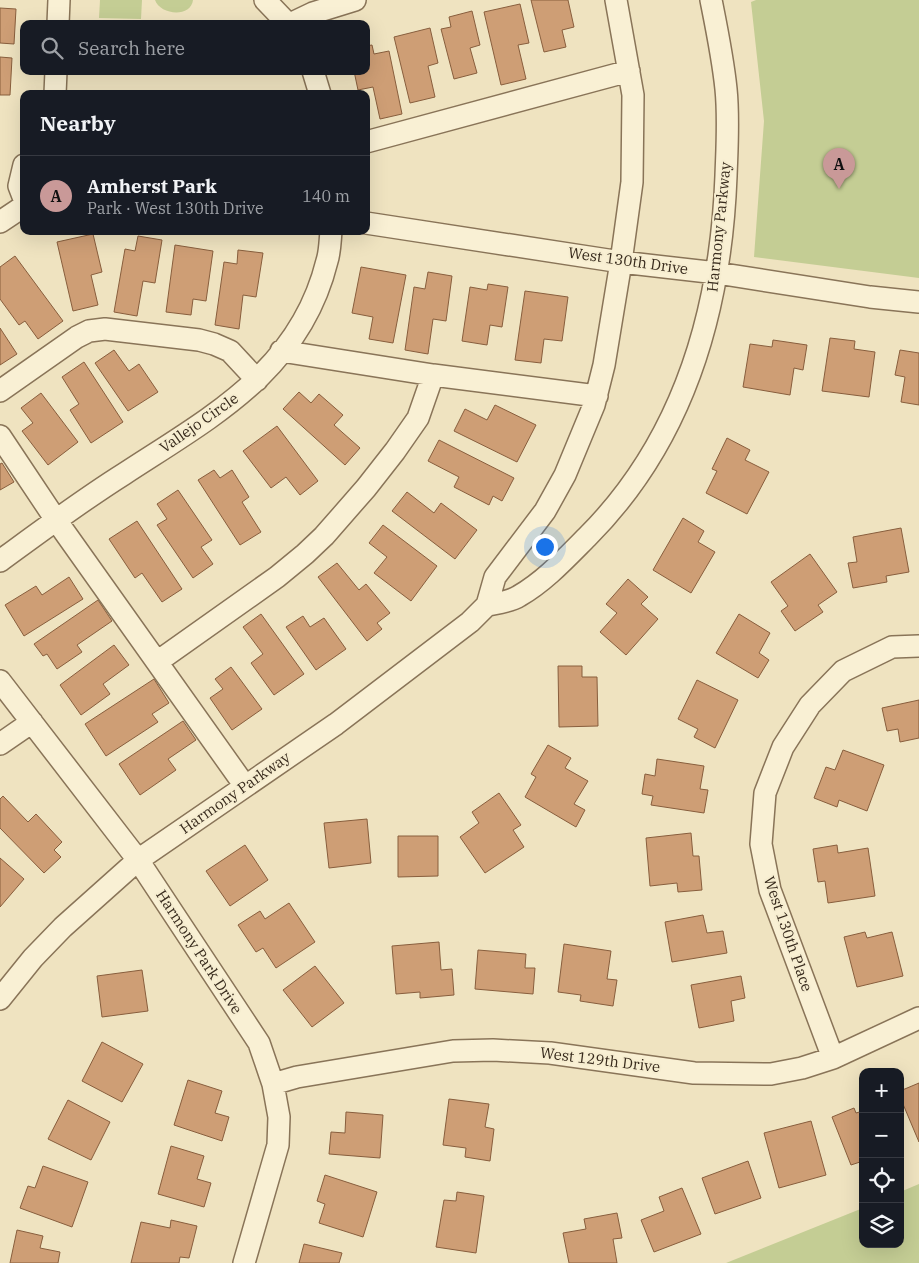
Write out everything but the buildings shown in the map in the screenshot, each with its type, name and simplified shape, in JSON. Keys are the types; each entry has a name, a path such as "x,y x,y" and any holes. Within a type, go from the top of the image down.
{"street":[{"path":"58,20 59,0"},
{"path":"265,0 285,20"},
{"path":"299,20 355,0"},
{"name":"Harmony Parkway","path":"0,999 33,958 63,927 138,860 336,724 470,622 487,605 496,578 545,511 565,475 597,396 621,262 632,182 633,95 616,0"},
{"name":"Harmony Parkway","path":"487,605 518,598 560,564 608,516 641,472 677,408 701,342 717,273 725,202 728,126 722,54 711,0"},
{"path":"370,141 629,71"},
{"path":"55,90 56,75"},
{"path":"314,75 319,90"},
{"path":"0,222 20,209"},
{"name":"West 130th Drive","path":"370,225 621,262 717,273 870,297 919,302"},
{"name":"Vallejo Circle","path":"0,561 97,491 226,407 257,380 304,321 316,296 328,260 331,235"},
{"path":"0,391 77,337 89,331 105,329 214,344 230,351 257,380"},
{"path":"281,351 433,375 597,396"},
{"path":"158,662 277,577 324,536 372,480 418,418 433,375"},
{"path":"0,436 56,520 245,786"},
{"name":"West 130th Place","path":"832,1058 770,890 761,844 765,793 783,747 810,705 844,671 892,647 919,646"},
{"name":"Harmony Park Drive","path":"0,681 138,860 259,1043 273,1084 279,1117 278,1145 244,1263"},
{"path":"0,744 32,722"},
{"name":"West 129th Drive","path":"273,1084 297,1077 453,1051 529,1051 694,1073 771,1074 802,1068 832,1058 919,1018"}],"green space":[{"path":"100,0 142,0 141,19 99,18"},
{"path":"155,0 193,0 187,10 175,12 163,9"},
{"path":"756,0 919,0 919,278 754,257 764,121 751,2"},
{"path":"919,1184 919,1263 726,1263 859,1210 859,1248 904,1248 904,1190"}],"place":[{"name":"Amherst Park","path":"839,189"}]}
